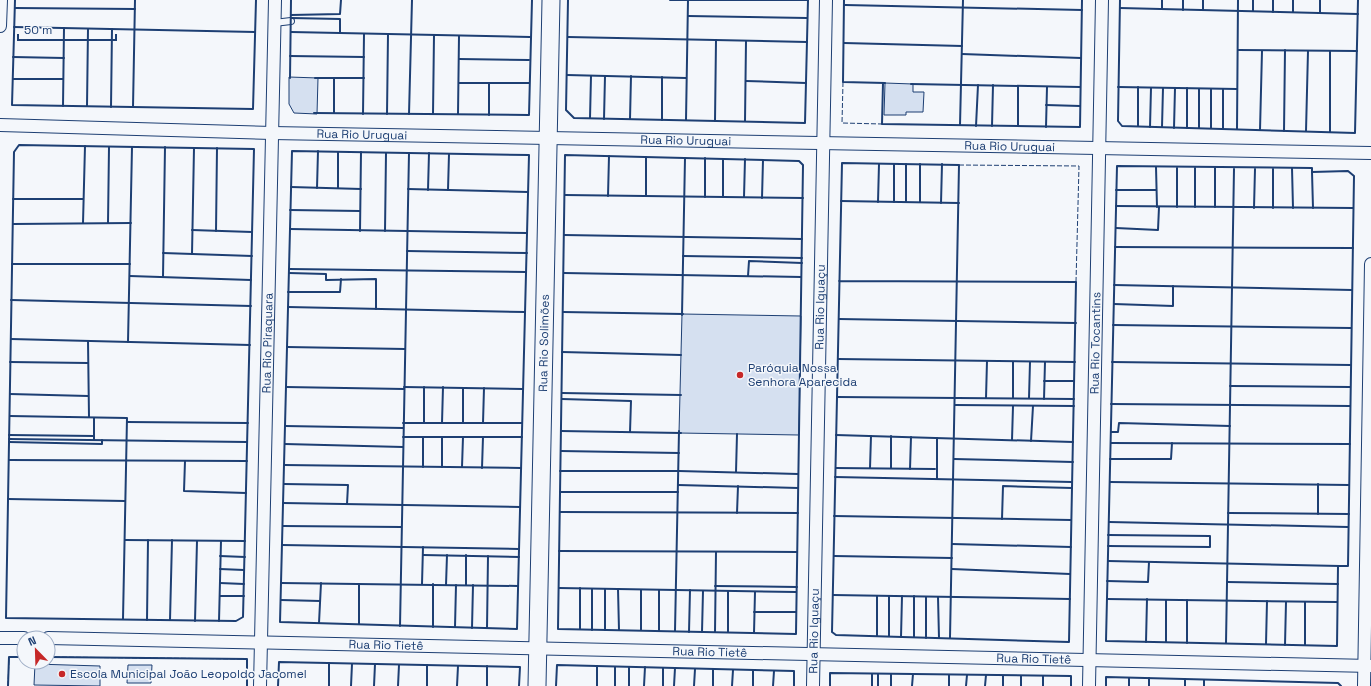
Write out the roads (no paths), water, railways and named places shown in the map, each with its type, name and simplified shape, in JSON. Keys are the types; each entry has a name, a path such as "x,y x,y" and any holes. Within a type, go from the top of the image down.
{"street":[{"name":"Rua Rio Piraquara","path":"260,686 274,0"},
{"name":"Rua Rio Solimões","path":"537,686 551,0"},
{"name":"Rua Rio Iguaçu","path":"813,686 826,0"},
{"name":"Rua Rio Tocantins","path":"1089,686 1102,0"},
{"path":"0,6 0,26"},
{"name":"Rua Rio Uruguai","path":"0,125 272,133 1371,153"},
{"path":"1364,686 1367,666 1371,264"},
{"path":"0,638 16,638"},
{"name":"Rua Rio Tietê","path":"56,638 1367,666"}],"lane":[{"path":"274,23 291,21"}],"place":[{"name":"Paróquia Nossa Senhora Aparecida","path":"740,375"},
{"name":"Escola Municipal João Leopoldo Jacomel","path":"62,674"}]}
